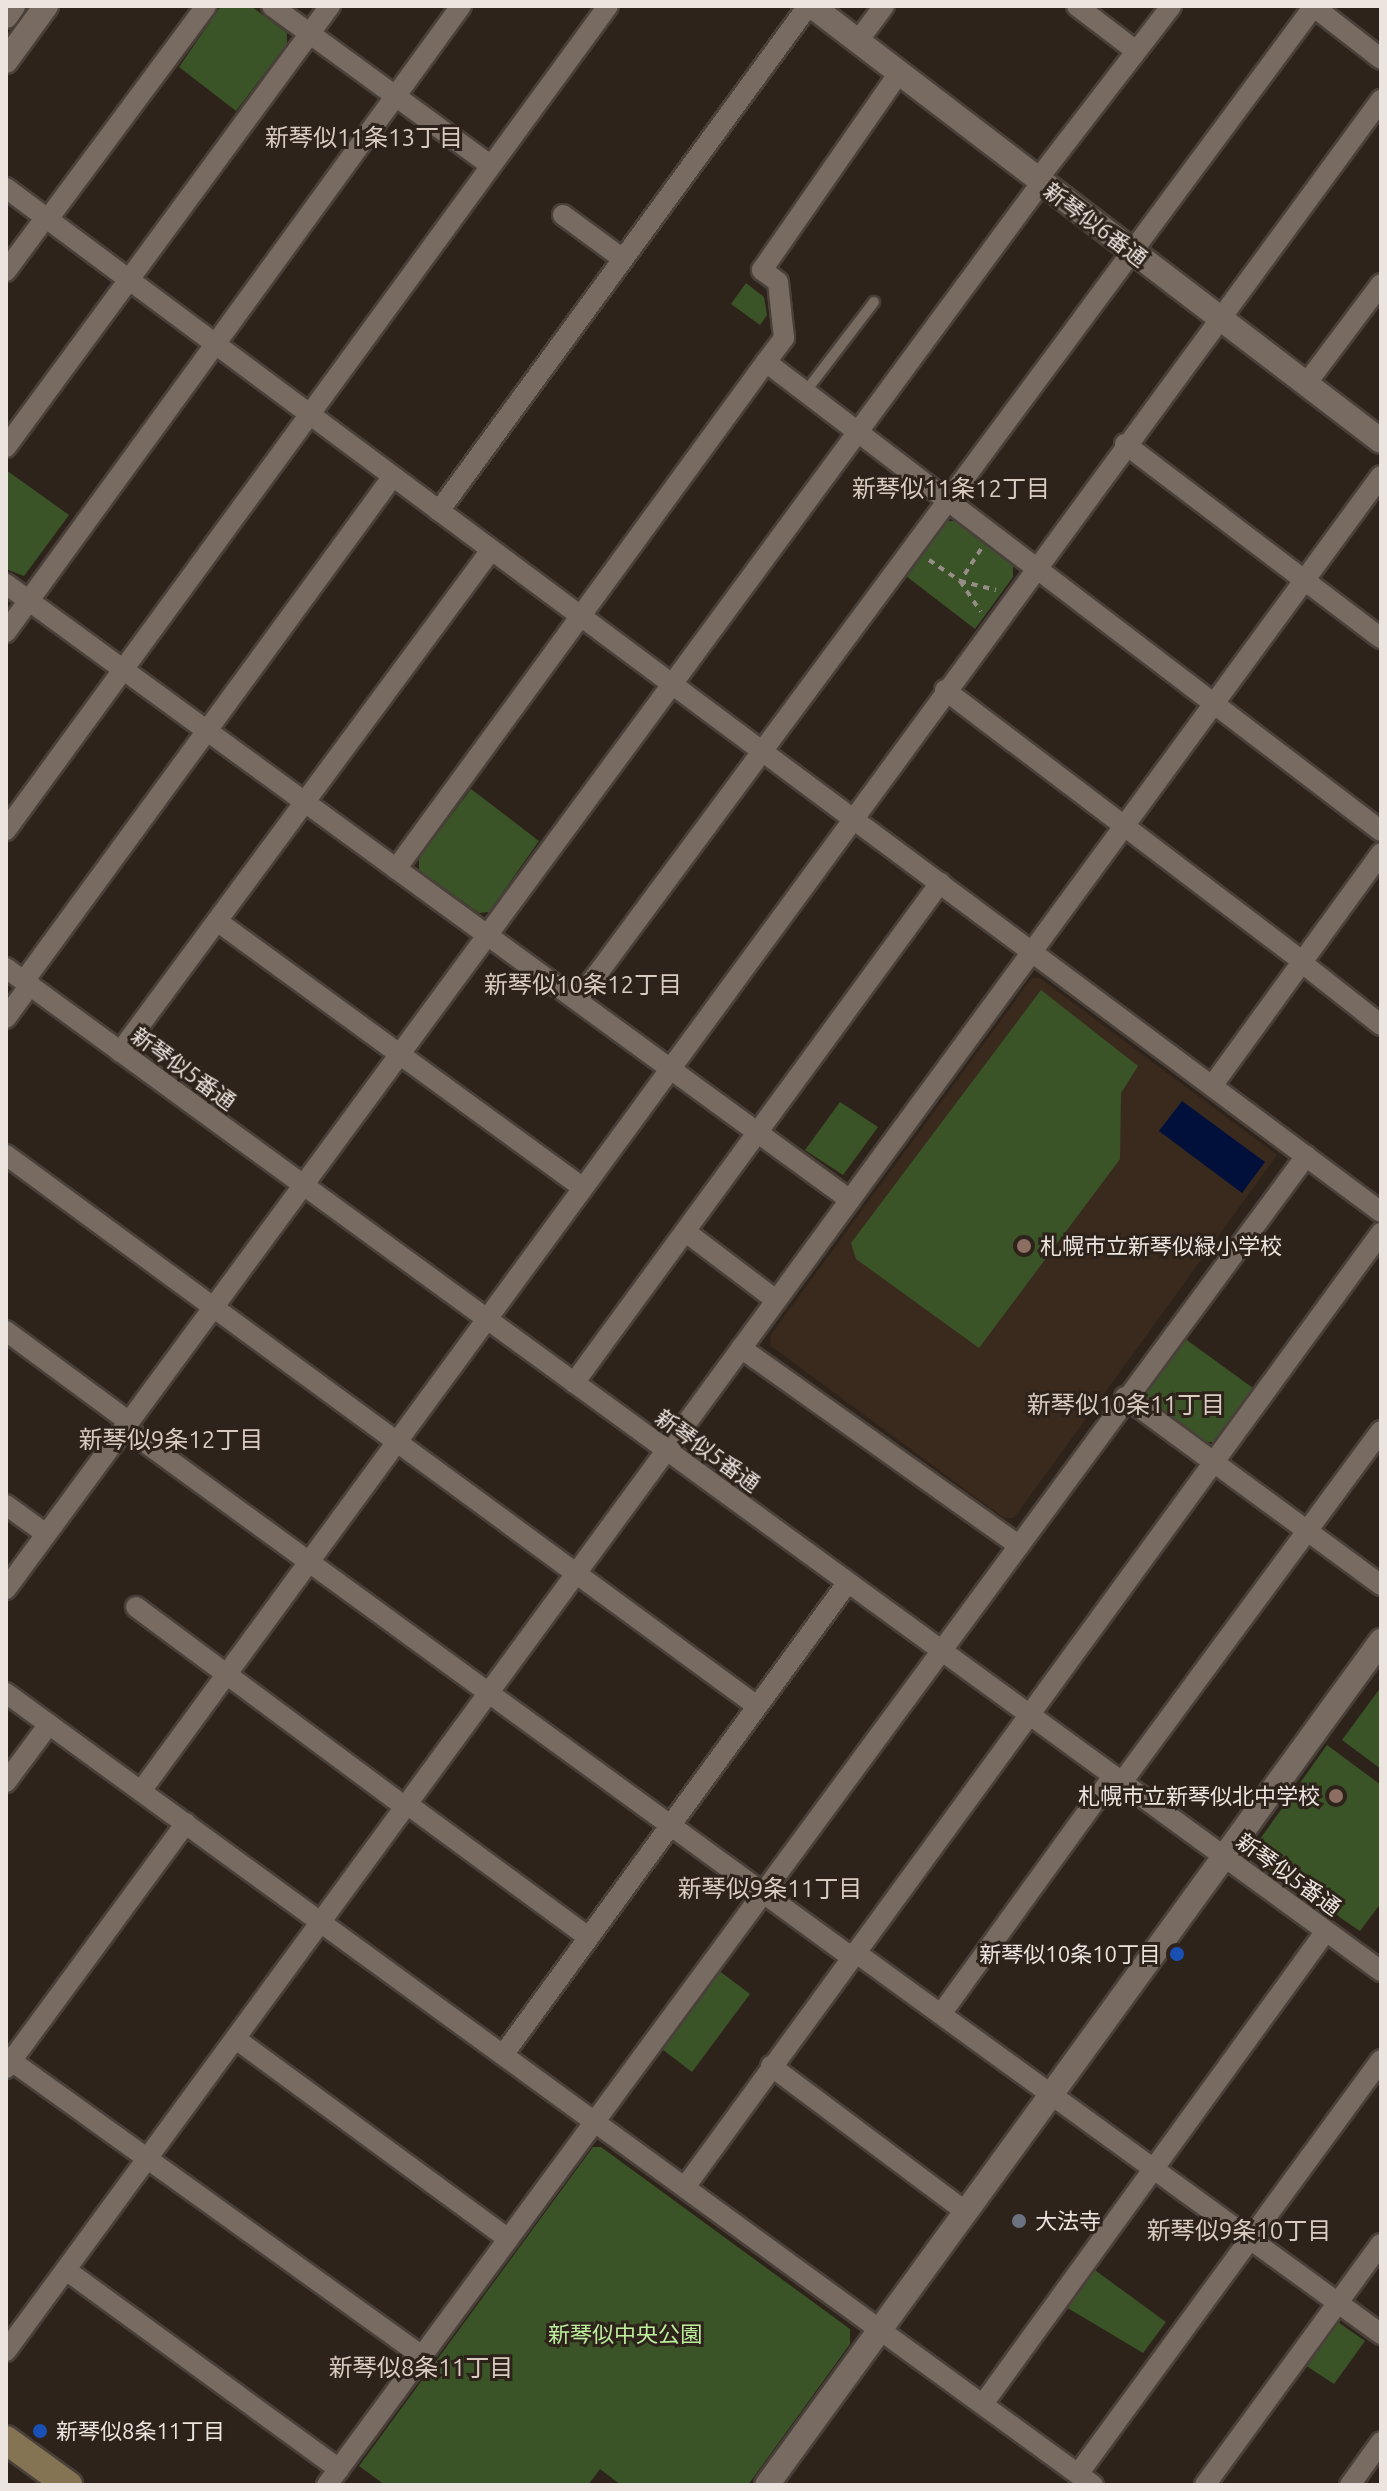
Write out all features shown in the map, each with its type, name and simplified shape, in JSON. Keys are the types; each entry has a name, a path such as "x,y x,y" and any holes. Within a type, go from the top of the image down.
{"main road":[{"path":"6,2440 68,2485"}],"street":[{"path":"6,16 13,6"},
{"path":"6,61 46,6"},
{"path":"6,271 206,6"},
{"path":"272,6 490,165"},
{"path":"6,447 330,6"},
{"path":"6,632 461,6"},
{"path":"6,830 608,6"},
{"path":"439,511 810,6"},
{"name":"新琴似6番通","path":"810,6 1381,441"},
{"path":"858,41 884,6"},
{"path":"1077,6 1136,51"},
{"path":"6,1589 301,1183 1171,6"},
{"path":"578,1000 1129,249 1313,6 1381,59"},
{"path":"396,869 784,338 778,282 762,270 899,73"},
{"path":"141,1791 580,1186 1381,100"},
{"path":"6,188 1381,1212"},
{"path":"563,215 623,259"},
{"path":"1306,384 1381,284"},
{"path":"766,362 1381,831"},
{"path":"1125,444 1381,638"},
{"path":"6,1018 27,983 393,476"},
{"path":"6,2351 1381,476"},
{"path":"120,1052 491,550"},
{"path":"6,584 850,1200"},
{"path":"945,690 1381,1025"},
{"path":"1212,1086 1381,853"},
{"path":"574,1383 940,883"},
{"path":"217,921 580,1186"},
{"name":"新琴似5番通","path":"6,968 1381,1971"},
{"path":"6,1155 757,1706"},
{"path":"66,2270 333,2477 1125,1397 1306,1156"},
{"path":"686,1232 776,1300"},
{"path":"685,2187 1381,1233"},
{"path":"6,1331 307,1561 760,1894 941,2014 1381,2334"},
{"path":"741,1348 1017,1544"},
{"path":"1125,1397 1381,1585"},
{"path":"941,2014 1381,1431"},
{"path":"6,1505 46,1534"},
{"path":"503,2055 848,1582"},
{"path":"136,1607 588,1937"},
{"path":"767,2485 1381,1641"},
{"path":"6,1693 1086,2480 1251,2237 1381,2060"},
{"path":"6,1782 49,1724"},
{"path":"186,1823 8,2062 422,2356"},
{"path":"983,2404 1326,1931"},
{"path":"236,2039 508,2239"},
{"path":"771,2066 966,2212"},
{"path":"1205,2485 1381,2244"},
{"path":"1350,2485 1381,2442"}],"lane":[{"path":"806,391 874,302"}],"path":[{"path":"960,581 984,544"},
{"path":"920,554 960,581 1004,592"},
{"path":"960,581 985,618"}],"shaded area":[{"name":"札幌市立新琴似緑小学校","path":"1032,978 1040,978 1277,1155 1014,1518 1004,1518 771,1346 770,1336"}],"green space":[{"path":"221,6 251,6 287,33 287,44 236,111 179,67"},
{"path":"746,283 764,297 767,315 760,325 731,304"},
{"path":"6,470 69,515 24,576 6,569"},
{"path":"946,521 957,521 1013,563 1013,577 975,629 906,576"},
{"path":"471,789 539,841 489,912 479,913 419,870 419,858"},
{"path":"1041,990 1138,1066 1121,1093 1120,1159 979,1348 856,1259 851,1243"},
{"path":"840,1102 878,1127 843,1175 805,1150"},
{"path":"1184,1338 1253,1388 1214,1442 1205,1442 1146,1403 1146,1391"},
{"path":"1381,1687 1381,1769 1342,1740"},
{"name":"札幌市立新琴似北中学校","path":"1327,1745 1381,1785 1381,1903 1360,1931 1256,1861 1255,1846"},
{"path":"714,1967 750,1994 692,2072 658,2046"},
{"name":"新琴似中央公園","path":"593,2147 601,2147 850,2329 850,2344 748,2485 621,2485 600,2469 588,2485 385,2485 359,2466"},
{"path":"1092,2268 1166,2322 1143,2353 1066,2307"},
{"path":"1335,2320 1365,2341 1334,2384 1302,2363"}],"water":[{"path":"1182,1101 1265,1162 1242,1193 1159,1131"}],"place":[{"name":"札幌市立新琴似緑小学校","path":"1024,1246"},
{"name":"札幌市立新琴似北中学校","path":"1336,1796"},
{"name":"新琴似10条10丁目","path":"1177,1954"},
{"name":"大法寺","path":"1019,2221"},
{"name":"新琴似8条11丁目","path":"40,2431"}],"district":[{"name":"新琴似11条13丁目","path":"364,138"},
{"name":"新琴似11条12丁目","path":"951,489"},
{"name":"新琴似10条12丁目","path":"583,985"},
{"name":"新琴似10条11丁目","path":"1126,1405"},
{"name":"新琴似9条12丁目","path":"171,1440"},
{"name":"新琴似9条11丁目","path":"770,1889"},
{"name":"新琴似9条10丁目","path":"1239,2231"},
{"name":"新琴似8条11丁目","path":"421,2368"}]}
